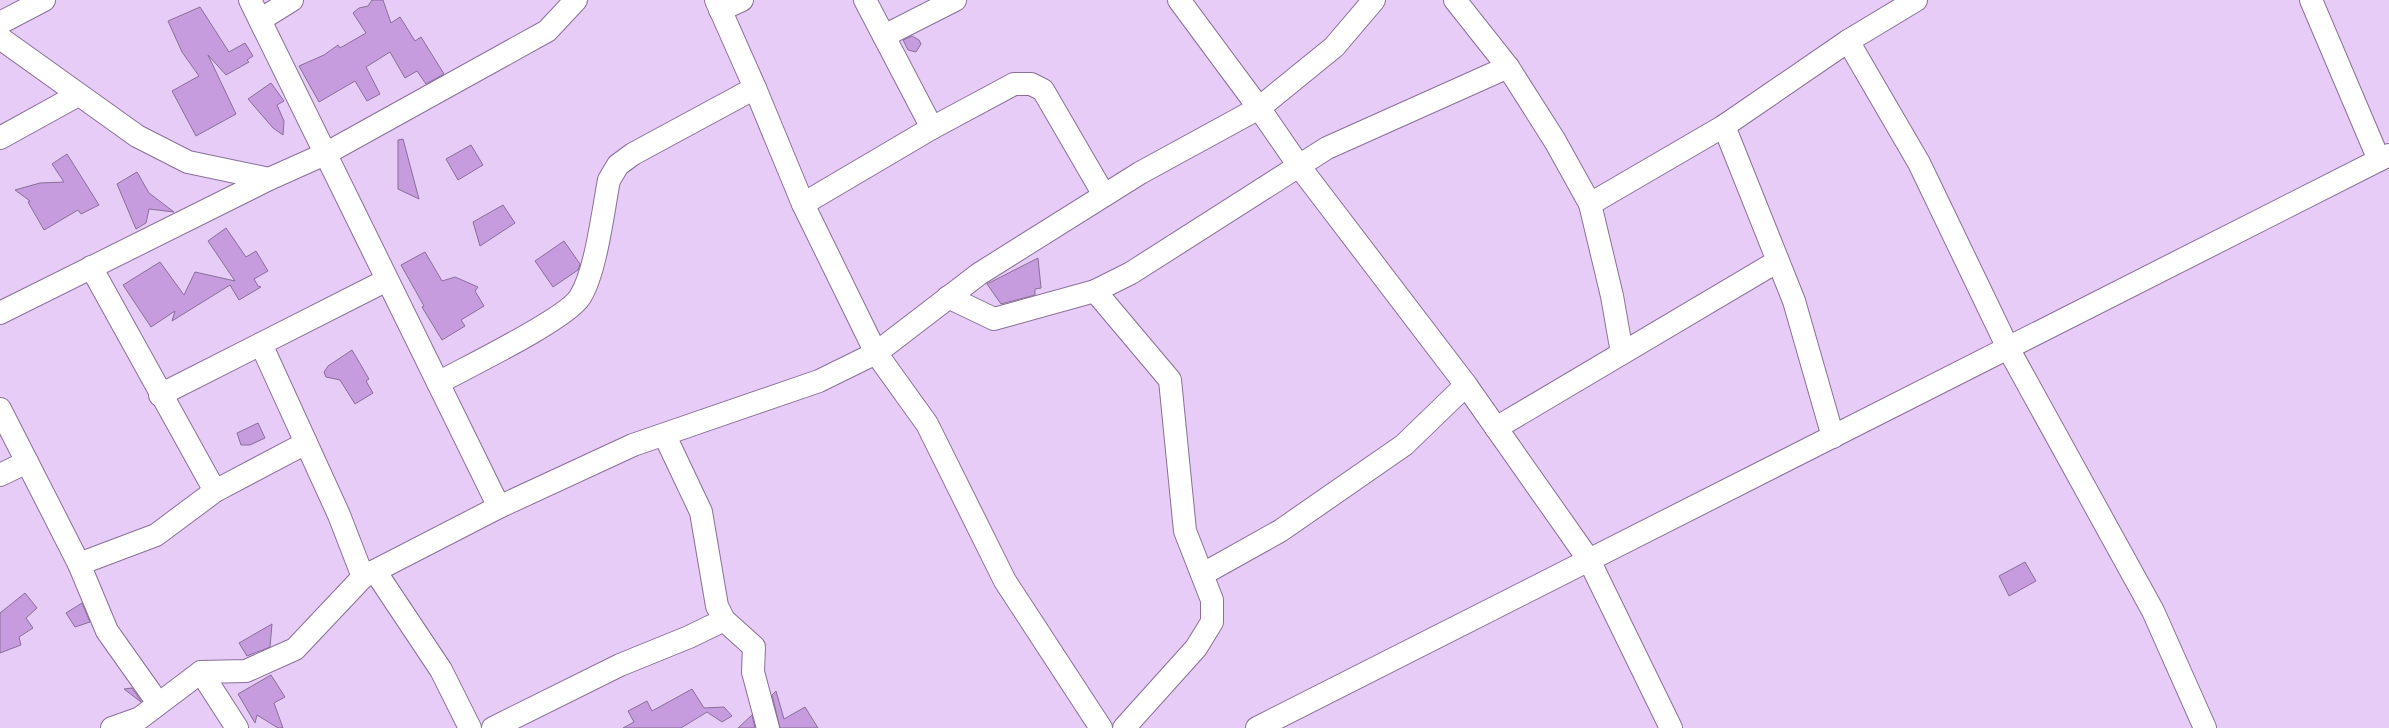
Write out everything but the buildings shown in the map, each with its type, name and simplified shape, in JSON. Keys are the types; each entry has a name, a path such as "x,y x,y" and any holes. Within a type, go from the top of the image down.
{"street":[{"path":"0,23 44,0"},
{"path":"250,0 499,507"},
{"path":"260,20 292,0"},
{"path":"0,313 269,179 325,154 547,32 576,0"},
{"path":"742,0 718,5 755,88 803,204 876,353 927,424 1005,581 1101,728"},
{"path":"866,0 932,128"},
{"path":"884,36 955,0"},
{"path":"1179,0 1260,108 1299,166 1466,385 1589,560 1671,728"},
{"path":"112,728 143,723 158,703 201,672 246,671 295,649 369,574 499,507 633,445 664,436 819,381 876,353 979,274 1140,173 1260,108 1334,47 1374,0"},
{"path":"1455,0 1508,67 1555,140 1590,204 1612,296 1622,353"},
{"path":"1590,204 1724,126 1848,41 1916,0"},
{"path":"1257,728 2384,157 2311,0"},
{"path":"0,38 137,136 188,162 269,179"},
{"path":"1848,41 1918,163 2008,348 2153,611 2205,728"},
{"path":"948,298 994,319 1095,291 1132,273 1327,148 1508,67"},
{"path":"803,204 932,128 1014,84 1031,84 1043,90 1104,195"},
{"path":"438,383 559,316 580,298 589,277 610,180 618,165 633,154 755,88"},
{"path":"0,138 78,95"},
{"path":"1724,126 1794,301 1833,437"},
{"path":"1496,428 1778,261"},
{"path":"91,267 160,395 215,491"},
{"path":"160,395 387,280"},
{"path":"1095,291 1170,380 1185,531 1212,600 1212,622 1196,648 1124,728"},
{"path":"261,344 338,515 369,574 441,670 470,728"},
{"path":"1203,574 1280,531 1404,446 1466,385"},
{"path":"0,409 80,564 108,630 158,703"},
{"path":"664,436 701,512 717,606 724,620 754,647 753,672 768,728"},
{"path":"80,564 156,534 215,491 306,443"},
{"path":"0,476 27,462"},
{"path":"493,728 620,665 689,637 724,620"},
{"path":"201,672 237,728"}]}
